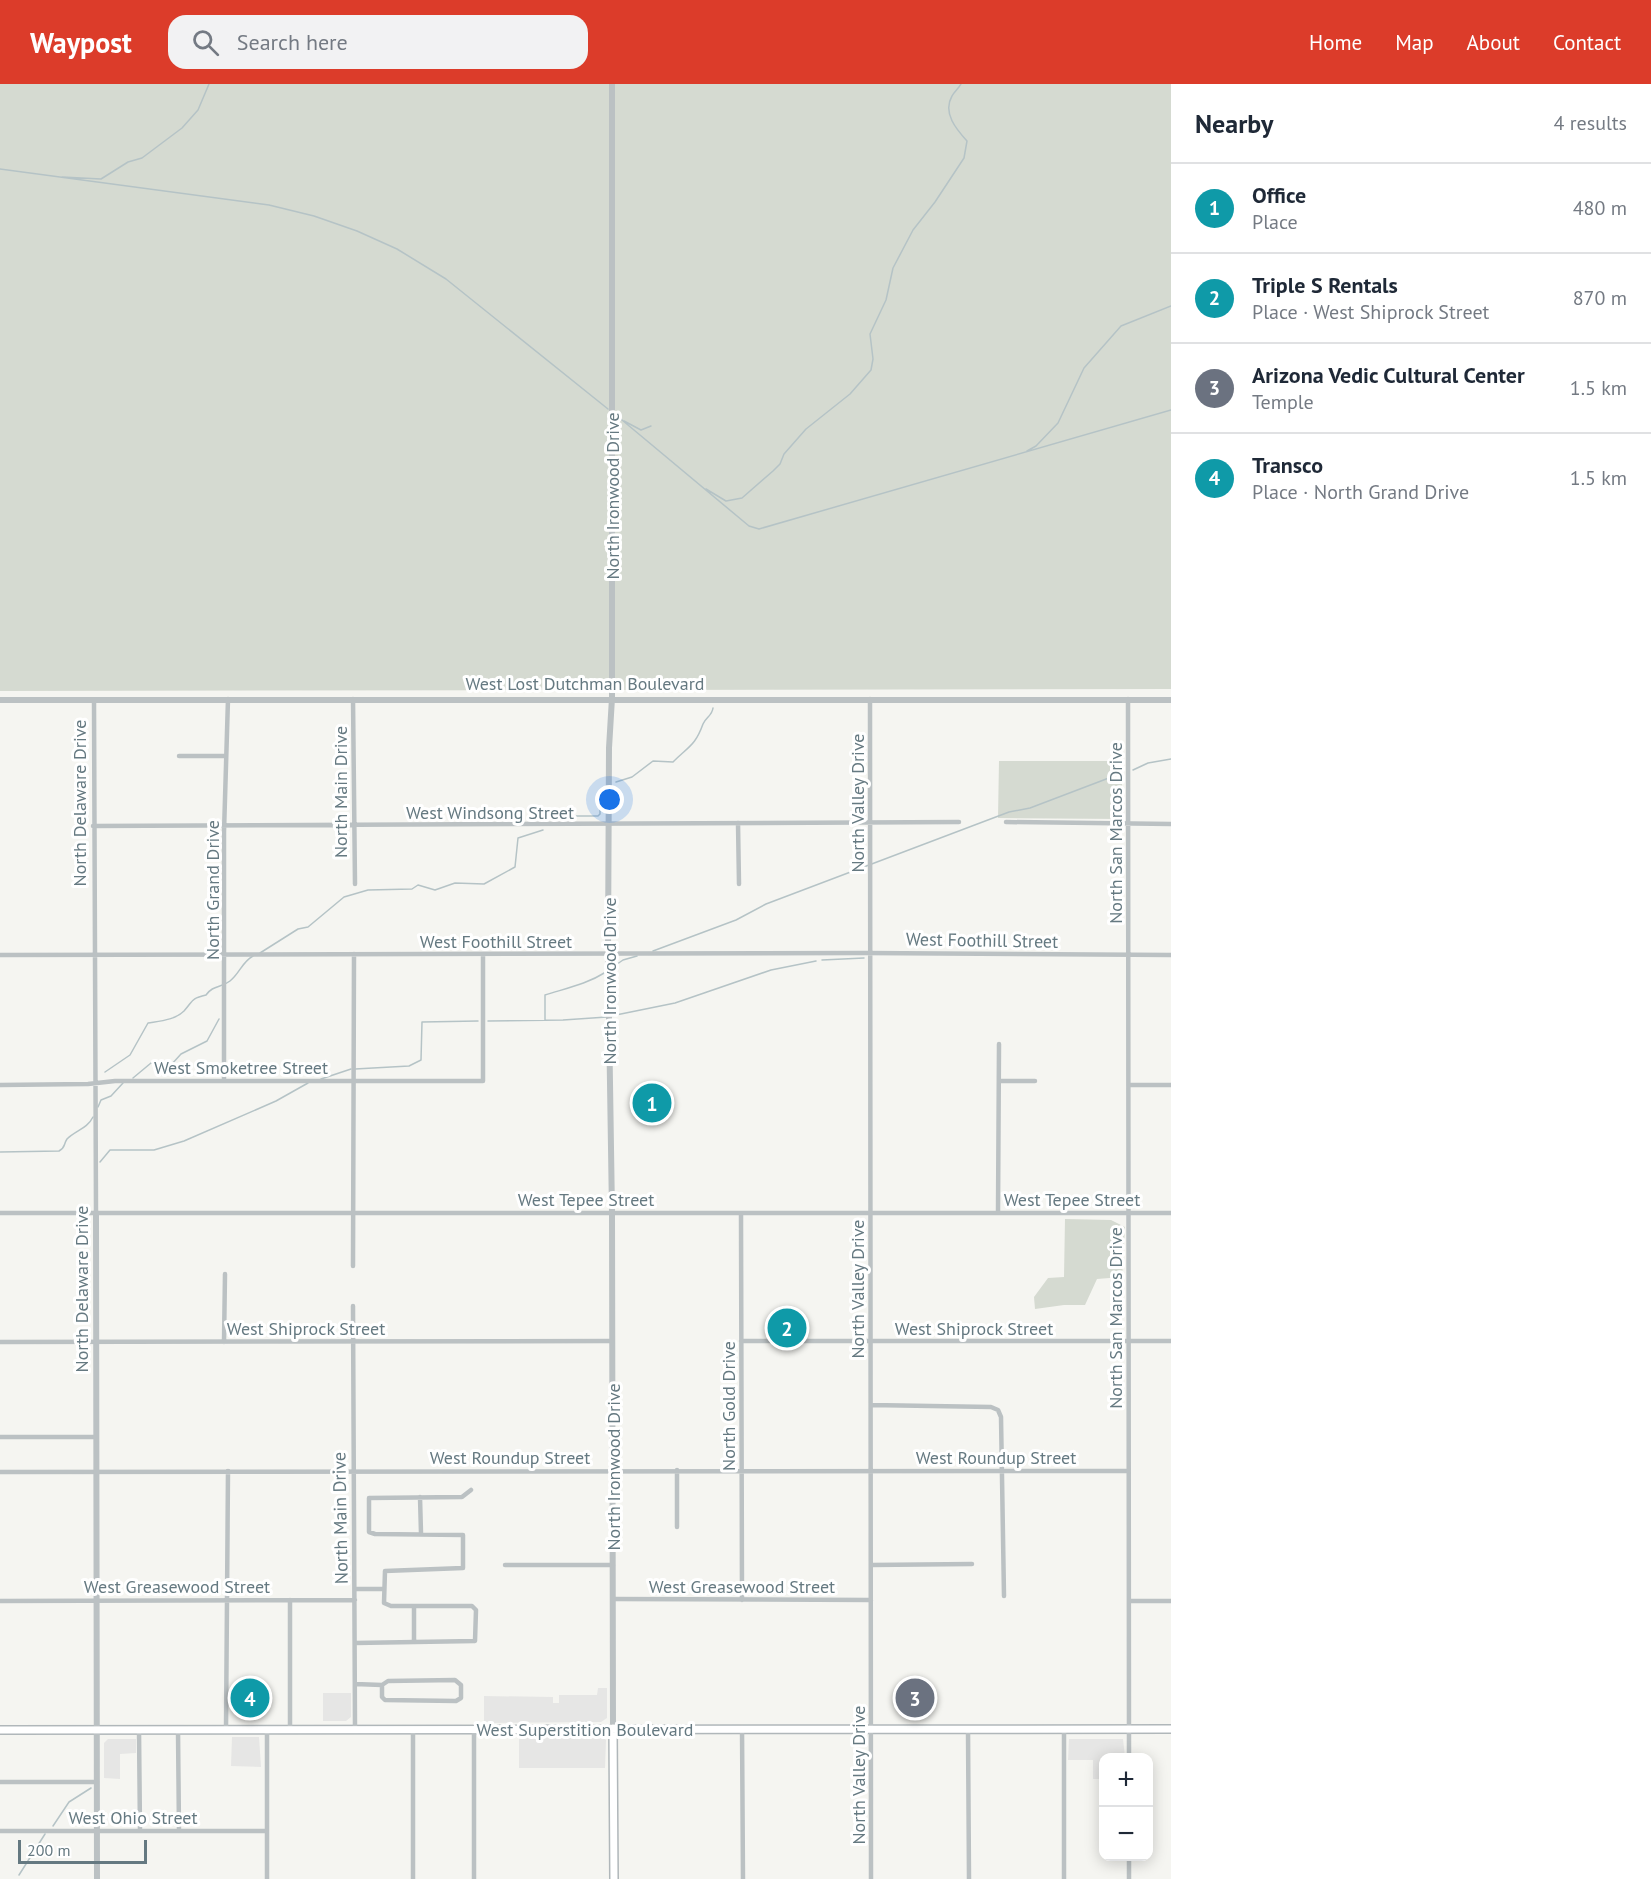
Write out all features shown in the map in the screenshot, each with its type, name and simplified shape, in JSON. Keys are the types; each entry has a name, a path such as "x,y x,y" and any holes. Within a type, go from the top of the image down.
{"main road":[{"name":"North Ironwood Drive","path":"613,1728 614,1879"},
{"name":"West Superstition Boulevard","path":"0,1730 1171,1729"}],"street":[{"name":"North Ironwood Drive","path":"612,84 612,698 608,954 612,1212 613,1728"},
{"name":"West Lost Dutchman Boulevard","path":"0,700 612,698 1171,700"},
{"name":"North Grand Drive","path":"224,1081 226,955 224,826 228,699"},
{"name":"North Main Drive","path":"353,699 355,884"},
{"name":"North Valley Drive","path":"870,699 871,1879"},
{"name":"North San Marcos Drive","path":"1128,699 1129,1753"},
{"name":"North Delaware Drive","path":"94,700 97,1879"},
{"path":"179,756 226,756"},
{"name":"West Windsong Street","path":"93,826 959,822"},
{"path":"1006,822 1171,824"},
{"path":"738,823 739,884"},
{"name":"West Foothill Street","path":"0,955 870,953 1171,955"},
{"path":"353,1266 354,954"},
{"name":"West Smoketree Street","path":"0,1084 483,1081 483,954"},
{"path":"998,1213 999,1044"},
{"path":"999,1081 1035,1081"},
{"path":"1129,1084 1171,1085"},
{"name":"North Gold Drive","path":"741,1212 742,1600"},
{"name":"West Tepee Street","path":"0,1213 1171,1213"},
{"path":"224,1342 225,1274"},
{"name":"North Main Drive","path":"353,1306 355,1729"},
{"name":"West Shiprock Street","path":"0,1342 612,1341"},
{"name":"West Shiprock Street","path":"741,1341 1171,1341"},
{"path":"871,1405 991,1407 998,1410 1001,1417 1000,1471 1004,1596"},
{"path":"0,1437 96,1437"},
{"path":"677,1470 677,1527"},
{"path":"226,1729 228,1471"},
{"name":"West Roundup Street","path":"0,1472 1128,1471"},
{"path":"355,1643 475,1641 475,1608 385,1605 385,1571 463,1568 463,1535 369,1532 369,1498 462,1497 471,1490"},
{"path":"420,1497 421,1533"},
{"path":"871,1565 972,1564"},
{"path":"505,1565 613,1565"},
{"path":"355,1589 384,1589"},
{"name":"West Greasewood Street","path":"613,1599 871,1600"},
{"path":"290,1600 290,1729"},
{"name":"West Greasewood Street","path":"0,1601 355,1600"},
{"path":"1129,1601 1171,1600"},
{"path":"414,1606 414,1642"},
{"path":"355,1684 455,1680 461,1684 461,1698 456,1701 386,1700 382,1697 382,1684"},
{"path":"742,1728 743,1879"},
{"path":"267,1729 267,1879"},
{"path":"413,1729 413,1879"},
{"path":"474,1729 474,1879"},
{"path":"968,1729 969,1879"},
{"path":"1064,1729 1064,1879"},
{"path":"139,1730 140,1831"},
{"path":"178,1730 179,1831"},
{"path":"0,1782 97,1782"},
{"name":"West Ohio Street","path":"0,1831 267,1831"},
{"path":"1129,1861 1129,1879"}],"shaded area":[{"path":"0,84 1171,84 1171,689 0,691"},
{"path":"999,761 1122,761 1122,819 998,818"},
{"path":"1065,1219 1111,1220 1125,1227 1122,1277 1097,1279 1085,1305 1035,1309 1034,1297 1048,1278 1064,1277"},
{"path":"598,1688 607,1688 607,1718 601,1722 484,1723 484,1696 553,1697 553,1703 559,1703 559,1695 597,1695"},
{"path":"323,1693 351,1693 351,1717 346,1721 323,1721"},
{"path":"602,1736 606,1740 605,1768 519,1768 519,1737"},
{"path":"232,1737 259,1737 261,1767 231,1766"},
{"path":"108,1739 136,1739 136,1753 120,1754 120,1779 104,1778 104,1743"},
{"path":"1069,1739 1123,1739 1125,1753 1099,1753 1099,1779 1093,1779 1093,1760 1068,1760"}],"waterway":[{"path":"62,177 101,179 128,162 142,158 182,128 198,110 209,84"},
{"path":"706,489 726,501 742,498 780,464 784,454 806,429 850,394 871,370 873,359 870,334 886,300 893,268 913,230 964,158 967,141 952,121 949,109 949,102 961,84"},
{"path":"0,169 269,205 314,216 357,231 397,249 446,279 608,409"},
{"path":"1027,451 1036,446 1058,423 1084,368 1121,326 1171,306"},
{"path":"616,415 749,526 759,529 1171,410"},
{"path":"624,421 641,430 651,426"},
{"path":"616,782 632,777 653,761 673,762 694,741 713,708"},
{"path":"1133,770 1148,763 1171,759"},
{"path":"653,951 736,920 766,904 1009,812 1030,808 1122,773"},
{"path":"551,819 553,816 598,816 600,814 600,792 604,788"},
{"path":"260,953 298,929 308,927 344,897 368,890 412,889 418,885 435,890 455,883 484,884 515,867 518,838 543,830"},
{"path":"105,1072 130,1055 148,1023 167,1020 180,1014 195,999 230,981 253,956"},
{"path":"610,969 623,960 637,956"},
{"path":"822,960 864,958"},
{"path":"611,1016 675,1003 771,970 816,961"},
{"path":"545,1020 545,995 584,983 606,972"},
{"path":"488,1021 607,1017"},
{"path":"133,1078 151,1063 171,1065 181,1054 207,1041 219,1019"},
{"path":"355,1069 409,1066 421,1060 422,1022 478,1021"},
{"path":"321,1079 351,1069"},
{"path":"98,1107 101,1100 111,1096 123,1083"},
{"path":"100,1162 110,1150 154,1150 184,1141 276,1101 308,1083"},
{"path":"0,1152 59,1151 64,1147 67,1139 88,1124 93,1117"},
{"path":"53,1826 69,1802 91,1788"},
{"path":"19,1875 45,1834"}],"place":[{"name":"Office","path":"652,1103"},
{"name":"Triple S Rentals","path":"787,1328"},
{"name":"Transco","path":"250,1698"},
{"name":"Arizona Vedic Cultural Center","path":"915,1698"}]}
